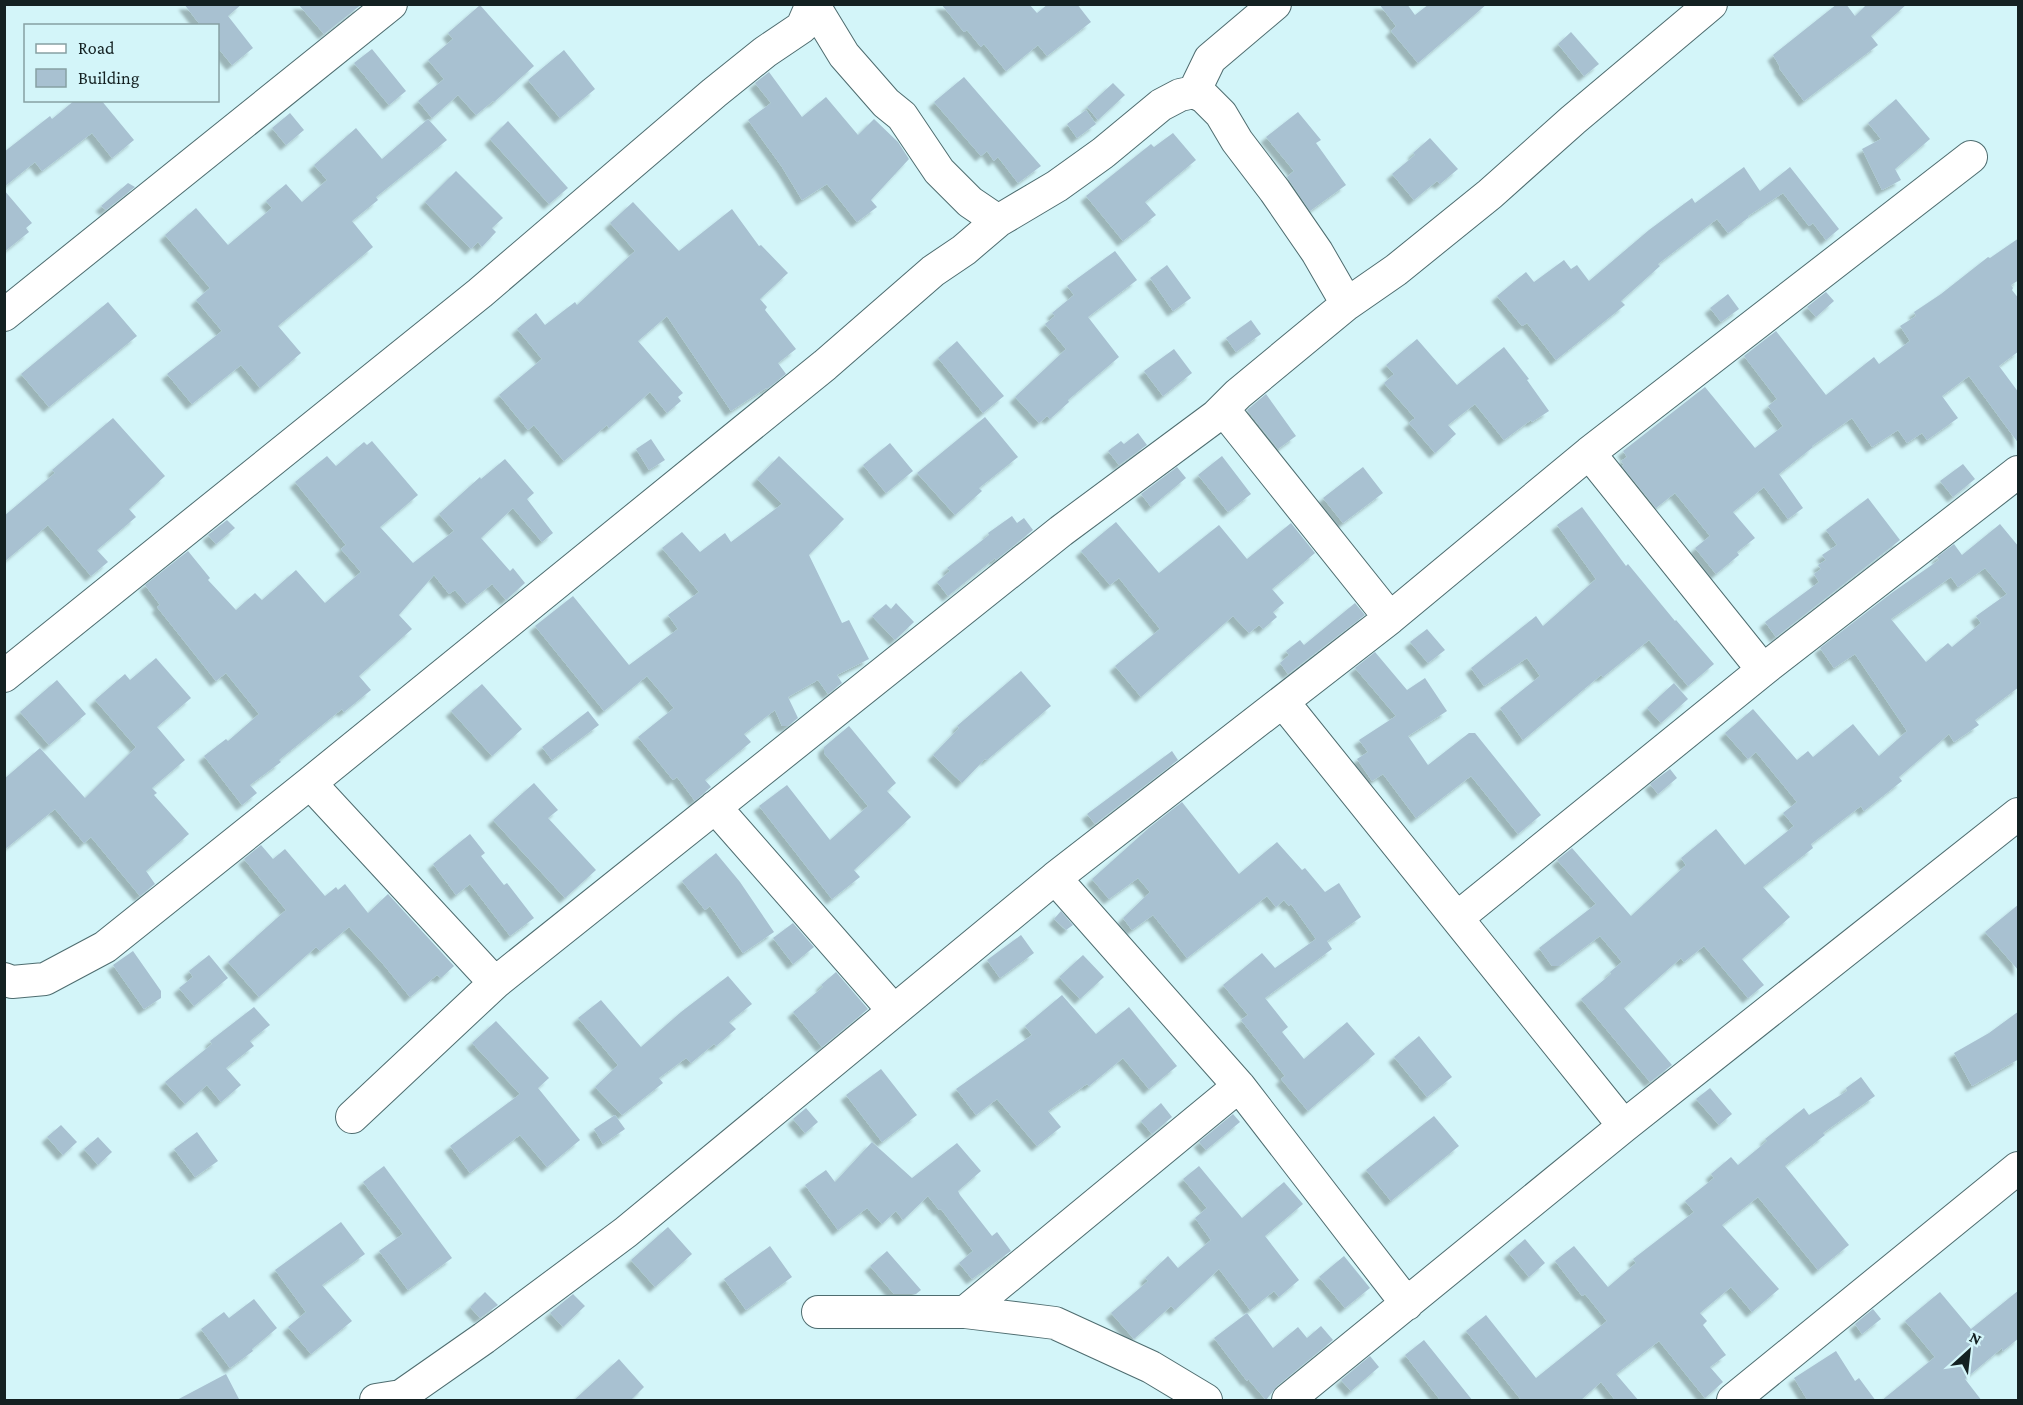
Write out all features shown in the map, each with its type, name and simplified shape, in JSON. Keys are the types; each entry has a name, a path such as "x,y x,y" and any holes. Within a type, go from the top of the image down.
{"street":[{"path":"4,315 391,4"},
{"path":"812,4 844,55 886,103 902,116 939,171 970,202 998,221"},
{"path":"4,676 480,293 714,93 765,52 802,27 812,4"},
{"path":"1194,92 1210,60 1275,4"},
{"path":"351,1117 495,983 1060,531 1216,416 1347,304 1396,270 1490,194 1565,127 1711,4"},
{"path":"4,979 12,982 45,979 105,946 310,783 825,365 933,271 964,250 998,221 1057,186 1103,153 1139,121 1180,95 1194,92 1204,97 1221,114 1237,141 1317,252 1347,304"},
{"path":"376,1401 401,1396 626,1232 1055,878 1390,618 1589,453 1971,157"},
{"path":"1223,409 1390,618"},
{"path":"1589,453 1763,670"},
{"path":"1457,918 1763,670 2019,472"},
{"path":"1283,702 1623,1126"},
{"path":"310,783 495,983"},
{"path":"715,807 894,1011"},
{"path":"1288,1401 1623,1126 2019,814"},
{"path":"1055,878 1239,1086 1407,1304"},
{"path":"965,1312 1239,1086"},
{"path":"1733,1401 2019,1168"},
{"path":"818,1312 965,1312 1055,1323 1151,1367 1206,1401"}],"building":[{"path":"184,4 242,4 228,16 253,48 232,65 219,49 219,24 199,24"},
{"path":"298,4 362,4 324,34"},
{"path":"941,4 1029,4 1037,13 1048,4 1077,4 1091,22 1047,56 1038,45 1006,71 984,44 981,47 967,30 964,32"},
{"path":"1379,4 1407,4 1415,15 1429,4 1487,4 1418,63 1391,31 1396,26"},
{"path":"1837,4 1846,4 1855,16 1867,4 1907,4 1871,36 1878,45 1804,101 1779,68 1773,55"},
{"path":"480,5 534,66 476,115 458,95 432,118 418,101 444,79 428,60 453,39 448,33"},
{"path":"1571,32 1599,64 1584,76 1558,44"},
{"path":"372,49 406,91 389,105 354,63"},
{"path":"564,50 595,89 560,118 528,80"},
{"path":"769,72 802,117 826,97 858,135 874,119 898,142 909,159 871,200 877,207 857,222 827,184 802,200 782,167 748,120 771,103 755,83"},
{"path":"964,77 1041,166 1018,183 998,157 994,161 987,151 981,156 934,102"},
{"path":"1113,83 1125,95 1098,120 1087,107"},
{"path":"1896,99 1930,139 1895,169 1901,180 1882,190 1862,149 1881,139 1868,123"},
{"path":"73,102 103,102 134,140 112,158 92,133 42,171 35,162 4,187 4,152 50,116 52,119"},
{"path":"1086,110 1096,124 1077,138 1067,124"},
{"path":"1298,112 1321,140 1316,143 1346,185 1310,211 1287,177 1294,171 1266,137"},
{"path":"290,113 304,130 286,145 272,128"},
{"path":"428,119 447,140 376,197 378,200 352,221 373,247 278,326 301,353 260,388 241,365 192,404 167,374 222,331 196,300 210,288 165,235 196,208 228,245 272,208 266,201 286,184 302,202 327,180 314,165 356,128 382,159"},
{"path":"508,121 568,188 549,204 490,139"},
{"path":"1173,133 1196,160 1145,202 1156,215 1123,241 1086,196 1151,144 1154,147"},
{"path":"1430,138 1458,169 1440,184 1437,181 1414,200 1392,174 1415,155 1413,153"},
{"path":"1744,167 1760,191 1790,167 1839,229 1826,240 1813,223 1809,226 1783,193 1748,216 1728,233 1717,219 1658,264 1660,266 1621,301 1625,305 1556,360 1527,323 1522,326 1497,296 1526,272 1534,282 1564,260 1571,269 1577,265 1589,281 1649,230 1692,198 1695,203"},
{"path":"456,171 503,218 492,228 496,232 482,247 478,242 471,249 425,202"},
{"path":"128,183 135,187 106,210 101,206"},
{"path":"4,190 32,223 26,228 29,232 4,252"},
{"path":"633,202 679,251 732,209 759,246 761,245 788,273 760,299 767,307 765,310 796,349 778,363 786,374 767,389 731,411 667,316 638,341 683,393 678,397 681,401 667,413 650,392 609,428 607,425 564,461 534,425 528,430 499,395 542,359 517,329 536,313 545,325 575,302 577,305 635,251 610,223"},
{"path":"2019,238 2019,280 2011,285 2019,299 2019,351 1999,366 2019,393 2019,444 1969,376 1942,396 1958,418 1927,440 1922,433 1907,443 1898,430 1872,447 1852,418 1812,446 1779,474 1803,508 1788,519 1764,487 1733,512 1755,538 1737,552 1739,555 1716,574 1695,548 1710,536 1675,493 1656,508 1622,466 1624,465 1621,461 1627,457 1623,451 1705,387 1755,448 1783,426 1768,406 1777,399 1744,356 1776,331 1826,395 1874,357 1879,364 1910,341 1900,326 1916,316 1914,312 1988,257 1990,258"},
{"path":"1115,251 1137,280 1088,317 1119,357 1068,400 1069,402 1050,419 1047,416 1039,423 1015,397 1066,349 1045,324 1055,316 1052,313 1074,295 1067,286"},
{"path":"1167,265 1191,298 1173,311 1150,278"},
{"path":"1826,292 1834,301 1816,317 1807,307"},
{"path":"1728,294 1739,309 1721,322 1710,308"},
{"path":"108,302 137,336 49,407 21,374"},
{"path":"1251,320 1261,334 1236,352 1226,338"},
{"path":"1417,339 1457,385 1504,347 1529,379 1527,380 1549,411 1532,422 1531,420 1504,440 1475,404 1448,425 1456,434 1435,453 1409,423 1415,418 1384,383 1394,374 1386,365"},
{"path":"957,341 1004,396 983,413 938,358"},
{"path":"1174,349 1192,373 1163,396 1144,371"},
{"path":"1266,394 1296,436 1278,449 1247,410"},
{"path":"985,417 1018,457 979,488 982,491 955,515 917,473"},
{"path":"113,418 165,476 129,509 136,517 97,550 108,562 91,576 48,525 4,562 4,516 55,473 52,470"},
{"path":"1138,433 1147,445 1119,465 1108,451 1121,441 1124,444"},
{"path":"651,439 665,460 649,470 636,449"},
{"path":"372,441 418,495 380,527 413,563 454,531 439,514 480,477 481,479 505,459 534,493 527,499 553,533 542,542 513,508 481,538 510,571 513,568 525,583 506,600 492,584 467,604 455,590 449,594 434,575 399,615 412,629 359,676 371,690 344,712 342,709 279,760 281,762 250,785 257,793 242,805 204,756 226,739 228,741 259,714 226,673 216,681 157,607 160,605 145,585 188,551 210,578 208,580 236,610 255,593 262,600 296,570 325,603 361,572 341,549 346,545 295,482 327,456 336,466 364,442 367,445"},
{"path":"890,443 913,471 886,493 863,465"},
{"path":"779,456 844,519 809,555 842,623 849,620 869,659 837,675 842,683 828,694 818,680 788,697 798,718 788,726 782,726 775,710 744,734 751,742 705,780 711,787 695,801 677,777 673,780 638,737 674,708 647,676 604,711 535,626 573,596 629,665 678,629 668,615 699,592 662,548 682,532 700,552 725,533 731,542 782,504 757,479"},
{"path":"1222,456 1251,494 1228,512 1198,475"},
{"path":"1963,464 1975,479 1953,497 1940,481"},
{"path":"1177,467 1186,478 1151,507 1141,494"},
{"path":"1363,467 1383,493 1343,523 1323,498"},
{"path":"1868,498 1900,540 1776,637 1765,622 1819,582 1814,574 1821,569 1818,565 1826,560 1822,555 1837,545 1826,530"},
{"path":"1582,507 1626,566 1628,564 1714,664 1688,686 1649,640 1603,677 1601,675 1523,740 1500,708 1540,676 1527,658 1484,686 1471,668 1536,616 1543,626 1596,579 1557,525"},
{"path":"1012,516 1017,523 1024,518 1033,530 948,596 937,582 950,571 947,568"},
{"path":"227,520 235,528 216,544 208,535"},
{"path":"1116,522 1159,573 1219,525 1247,559 1291,523 1315,553 1272,589 1284,603 1273,612 1277,617 1263,629 1259,625 1249,633 1233,616 1141,697 1115,666 1160,629 1119,578 1110,585 1081,551"},
{"path":"2000,524 2019,547 2019,687 1975,720 1979,725 1954,742 1949,734 1899,777 1902,781 1864,811 1861,806 1811,844 1813,848 1763,887 1790,917 1742,959 1764,985 1748,998 1704,946 1684,962 1681,958 1624,1008 1672,1065 1650,1082 1581,999 1622,962 1600,936 1559,966 1552,966 1539,948 1596,904 1557,860 1572,848 1631,916 1686,865 1681,858 1716,829 1745,865 1794,826 1783,813 1797,802 1756,752 1748,759 1725,733 1753,709 1797,760 1808,751 1813,757 1853,724 1879,756 1907,731 1855,654 1834,668 1820,648 1939,560 1937,557 1954,544 1962,555","holes":["1985,568 2007,594 1976,616 1981,623 1952,647 1948,643 1926,662 1891,619 1951,577 1958,587"]},
{"path":"896,603 914,622 895,640 872,616 886,604 891,609"},
{"path":"1355,603 1365,615 1288,674 1280,663 1289,655 1286,651 1300,640 1304,645"},
{"path":"1427,629 1445,650 1428,663 1410,642"},
{"path":"1375,652 1407,690 1425,678 1447,711 1408,736 1428,765 1469,733 1475,733 1541,815 1518,834 1471,776 1416,818 1383,774 1372,781 1357,759 1368,752 1359,740 1396,716 1355,668"},
{"path":"156,658 191,698 157,727 185,760 152,788 157,793 154,795 189,834 146,871 155,884 140,896 91,837 84,843 55,809 4,850 4,779 40,748 85,798 136,747 95,700 125,674 130,680"},
{"path":"1021,671 1051,706 987,760 985,759 962,783 933,755 959,728 957,726"},
{"path":"57,680 86,714 49,745 20,712"},
{"path":"1674,683 1688,699 1661,723 1647,708"},
{"path":"482,684 522,729 492,756 451,711"},
{"path":"588,711 599,725 552,760 542,747"},
{"path":"849,726 896,783 887,791 911,817 854,870 860,877 832,899 759,806 787,785 830,840 868,806 824,753 824,747"},
{"path":"1172,751 1178,760 1095,824 1087,814"},
{"path":"1670,769 1677,778 1658,794 1650,784"},
{"path":"534,783 558,810 548,818 596,870 565,898 493,820"},
{"path":"1182,802 1239,874 1277,842 1302,870 1305,868 1325,892 1339,883 1361,917 1327,941 1332,949 1265,998 1288,1027 1282,1032 1304,1059 1347,1022 1375,1054 1308,1111 1281,1079 1285,1076 1241,1020 1248,1015 1223,985 1262,953 1275,968 1316,939 1291,904 1289,906 1284,900 1276,907 1267,896 1187,958 1153,915 1132,930 1123,918 1150,892 1138,878 1109,899 1092,879 1150,827"},
{"path":"470,834 485,853 481,856 504,885 507,883 534,918 510,936 470,884 456,895 433,864"},
{"path":"261,845 273,859 285,849 325,896 336,887 338,890 345,884 368,913 388,894 454,966 441,978 437,975 410,997 349,927 320,951 316,947 259,997 228,962 286,910 244,859"},
{"path":"716,853 740,882 774,932 743,953 710,906 705,910 682,881"},
{"path":"2019,904 2019,971 1985,932"},
{"path":"1061,911 1073,925 1066,930 1054,919"},
{"path":"793,923 814,947 793,964 773,938"},
{"path":"1021,935 1034,953 1000,978 987,960"},
{"path":"133,951 161,991 161,998 144,1009 113,965"},
{"path":"209,955 228,978 194,1006 179,988 193,977 189,971"},
{"path":"1083,955 1104,977 1080,999 1059,977"},
{"path":"836,972 868,1009 822,1047 793,1012 823,987 821,985"},
{"path":"728,976 752,1004 729,1022 736,1029 691,1063 686,1058 659,1078 663,1083 622,1115 595,1087 618,1065 578,1018 601,1000 641,1047 681,1012"},
{"path":"1062,995 1096,1034 1129,1007 1177,1066 1149,1089 1123,1058 1089,1086 1087,1084 1048,1111 1061,1127 1037,1146 997,1099 976,1115 956,1089 1032,1035 1025,1026"},
{"path":"254,1007 270,1025 250,1041 254,1046 226,1068 241,1085 221,1102 207,1085 185,1104 165,1082 212,1044 210,1041"},
{"path":"2019,1011 2019,1059 1972,1086 1954,1053 1989,1033"},
{"path":"496,1021 549,1078 538,1088 580,1140 547,1167 520,1135 470,1173 450,1146 520,1094 472,1043"},
{"path":"1419,1036 1452,1077 1427,1097 1394,1057"},
{"path":"881,1069 917,1115 882,1142 846,1095"},
{"path":"1861,1077 1875,1096 1823,1133 1825,1135 1785,1166 1849,1245 1818,1270 1758,1197 1722,1225 1779,1289 1752,1312 1731,1287 1700,1313 1707,1321 1703,1325 1726,1355 1710,1367 1723,1382 1705,1398 1659,1341 1616,1374 1639,1401 1616,1401 1601,1382 1580,1401 1522,1401 1466,1331 1486,1315 1536,1378 1607,1321 1585,1294 1582,1296 1555,1261 1574,1246 1608,1287 1636,1263 1633,1259 1694,1212 1685,1201 1714,1178 1711,1174 1731,1157 1738,1165 1767,1141 1765,1139 1804,1108 1809,1115 1847,1091 1846,1088"},
{"path":"1710,1088 1732,1114 1719,1125 1696,1099"},
{"path":"1161,1103 1172,1117 1152,1134 1141,1121"},
{"path":"806,1108 818,1122 805,1133 793,1119"},
{"path":"1233,1114 1240,1122 1206,1150 1199,1142"},
{"path":"615,1115 625,1129 603,1144 594,1129"},
{"path":"1434,1116 1459,1146 1391,1201 1366,1170"},
{"path":"61,1125 77,1142 63,1155 47,1137"},
{"path":"197,1132 218,1161 195,1177 174,1149"},
{"path":"98,1137 112,1152 98,1165 84,1149"},
{"path":"872,1142 912,1178 957,1143 981,1171 958,1191 960,1195 992,1236 997,1232 1011,1251 972,1279 959,1263 973,1251 941,1209 939,1210 928,1196 903,1220 896,1211 882,1224 867,1208 838,1230 805,1185 826,1170 835,1182"},
{"path":"384,1166 452,1258 408,1290 379,1251 403,1234 363,1182"},
{"path":"1199,1166 1242,1218 1284,1182 1303,1204 1265,1236 1299,1280 1279,1297 1274,1291 1250,1310 1219,1269 1175,1310 1171,1306 1134,1339 1111,1313 1148,1281 1145,1278 1168,1256 1178,1268 1211,1240 1195,1218 1207,1208 1183,1179"},
{"path":"341,1222 365,1254 322,1285 352,1321 311,1354 288,1327 306,1312 275,1270"},
{"path":"668,1227 692,1254 655,1287 631,1260"},
{"path":"1525,1239 1545,1263 1529,1277 1509,1253"},
{"path":"770,1246 792,1277 746,1310 724,1279"},
{"path":"887,1251 921,1290 916,1294 894,1294 870,1266"},
{"path":"1344,1256 1370,1288 1345,1308 1319,1277"},
{"path":"2019,1290 2019,1338 2003,1351 2002,1348 1965,1379 1982,1401 1881,1401 1935,1357 1905,1321 1940,1292 1971,1329"},
{"path":"485,1292 498,1305 480,1318 470,1307"},
{"path":"573,1294 585,1306 563,1327 550,1313"},
{"path":"254,1299 277,1328 252,1349 253,1351 230,1368 201,1329 224,1312 229,1318"},
{"path":"1873,1309 1881,1319 1862,1334 1855,1324"},
{"path":"1247,1313 1273,1348 1298,1327 1307,1338 1321,1326 1333,1340 1277,1386 1266,1400 1248,1379 1247,1381 1214,1338"},
{"path":"1424,1340 1473,1401 1441,1401 1405,1355"},
{"path":"1836,1351 1855,1381 1859,1378 1876,1401 1808,1401 1794,1378"},
{"path":"1370,1356 1379,1367 1351,1391 1341,1380"},
{"path":"619,1359 644,1387 630,1401 573,1401"},
{"path":"226,1374 240,1401 175,1401"}]}
